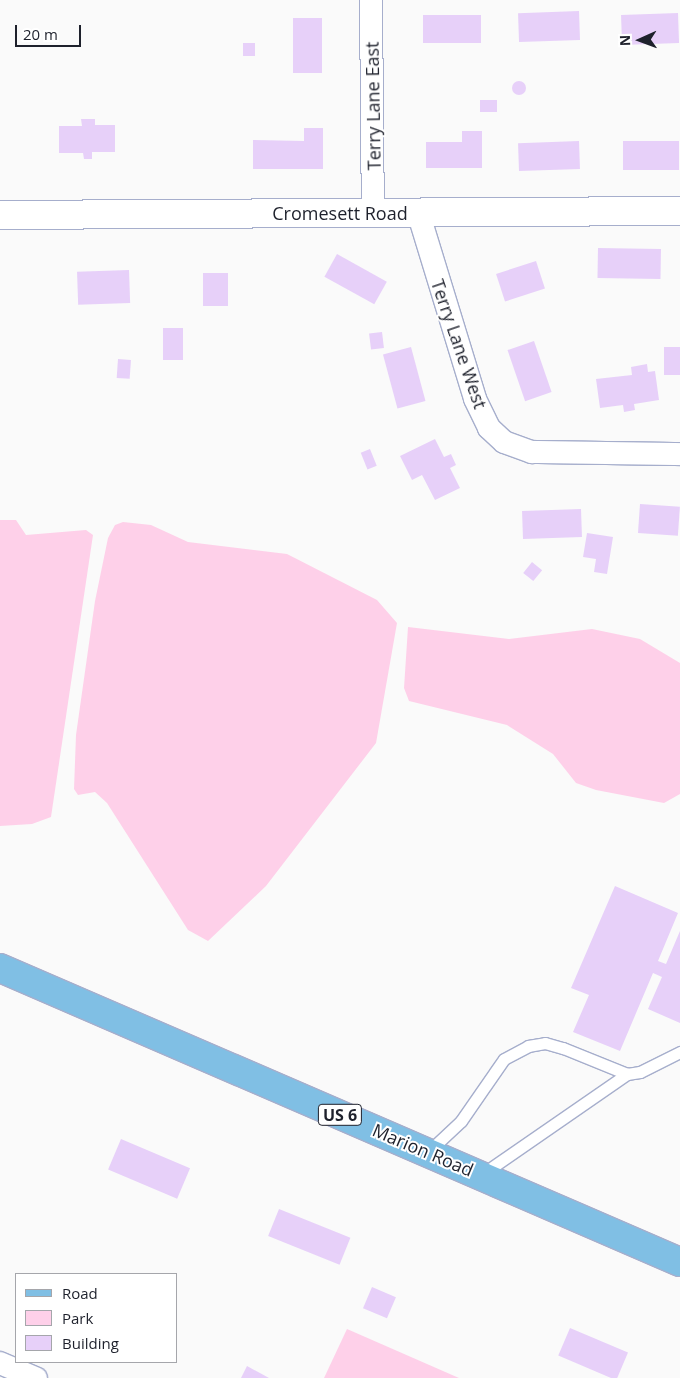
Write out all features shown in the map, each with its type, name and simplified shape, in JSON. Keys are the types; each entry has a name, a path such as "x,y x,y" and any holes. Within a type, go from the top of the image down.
{"main road":[{"name":"Marion Road","path":"0,968 680,1262"}],"street":[{"name":"Terry Lane East","path":"371,0 373,212"},
{"name":"Cromesett Road","path":"0,215 680,211"},
{"name":"Terry Lane West","path":"418,212 475,400 489,428 504,442 532,452 680,454"},
{"path":"0,1363 36,1378"}],"lane":[{"path":"428,1152 461,1121 504,1058 528,1046 545,1043 563,1048 627,1074"},
{"path":"481,1175 627,1074 640,1072 680,1052"}],"green space":[{"path":"0,520 16,520 26,535 86,530 93,535 51,817 32,824 0,826"},
{"path":"123,522 151,525 188,542 287,554 377,600 397,623 376,743 266,886 208,941 188,930 107,803 95,792 78,795 74,789 76,735 95,601 108,538 115,525"},
{"path":"408,627 509,639 592,629 640,639 680,663 680,794 664,803 596,790 576,783 553,754 507,725 409,701 404,688"},
{"path":"347,1329 459,1378 324,1378"}],"building":[{"path":"579,11 580,40 519,42 518,13"},
{"path":"678,13 679,43 622,45 621,15"},
{"path":"423,15 481,15 481,43 423,43"},
{"path":"293,18 322,18 322,73 293,73"},
{"path":"243,43 255,43 255,56 243,56"},
{"path":"519,81 524,83 526,88 524,93 519,95 514,93 512,88 514,83"},
{"path":"480,100 497,100 497,112 480,112"},
{"path":"81,119 95,119 95,125 115,125 115,152 92,152 92,159 84,159 83,153 59,153 59,126 82,126"},
{"path":"304,128 323,128 323,169 253,169 253,140 304,141"},
{"path":"462,131 482,131 482,168 426,168 426,142 462,142"},
{"path":"579,141 580,169 519,171 518,143"},
{"path":"623,141 679,141 679,170 623,170"},
{"path":"598,248 661,249 660,279 597,278"},
{"path":"337,254 387,282 374,304 324,277"},
{"path":"536,261 545,289 505,302 496,274"},
{"path":"129,270 130,303 78,305 77,272"},
{"path":"203,273 228,273 228,306 203,306"},
{"path":"163,328 183,328 183,360 163,360"},
{"path":"382,332 384,348 371,349 369,334"},
{"path":"534,341 552,392 525,401 508,350"},
{"path":"411,347 425,401 397,409 383,355"},
{"path":"664,347 680,347 680,375 664,375"},
{"path":"118,359 131,360 130,379 117,378"},
{"path":"647,364 648,372 655,371 659,400 634,404 635,410 624,412 623,405 600,408 596,379 632,375 631,367"},
{"path":"435,439 444,457 451,454 456,465 450,468 460,488 435,500 422,475 412,480 400,456"},
{"path":"370,449 377,466 367,469 361,453"},
{"path":"640,504 680,507 678,536 638,533"},
{"path":"581,509 582,537 523,539 522,511"},
{"path":"587,533 613,537 607,574 594,572 596,559 583,557"},
{"path":"532,562 542,570 533,581 523,573"},
{"path":"615,886 678,913 658,961 666,964 680,931 680,1023 648,1009 662,977 653,973 620,1051 573,1032 589,995 571,988"},
{"path":"121,1139 190,1168 177,1199 108,1169"},
{"path":"279,1209 350,1238 340,1265 268,1236"},
{"path":"372,1287 396,1297 387,1318 363,1308"},
{"path":"570,1328 628,1353 617,1378 611,1378 558,1356"},
{"path":"247,1366 269,1378 241,1378"}]}
